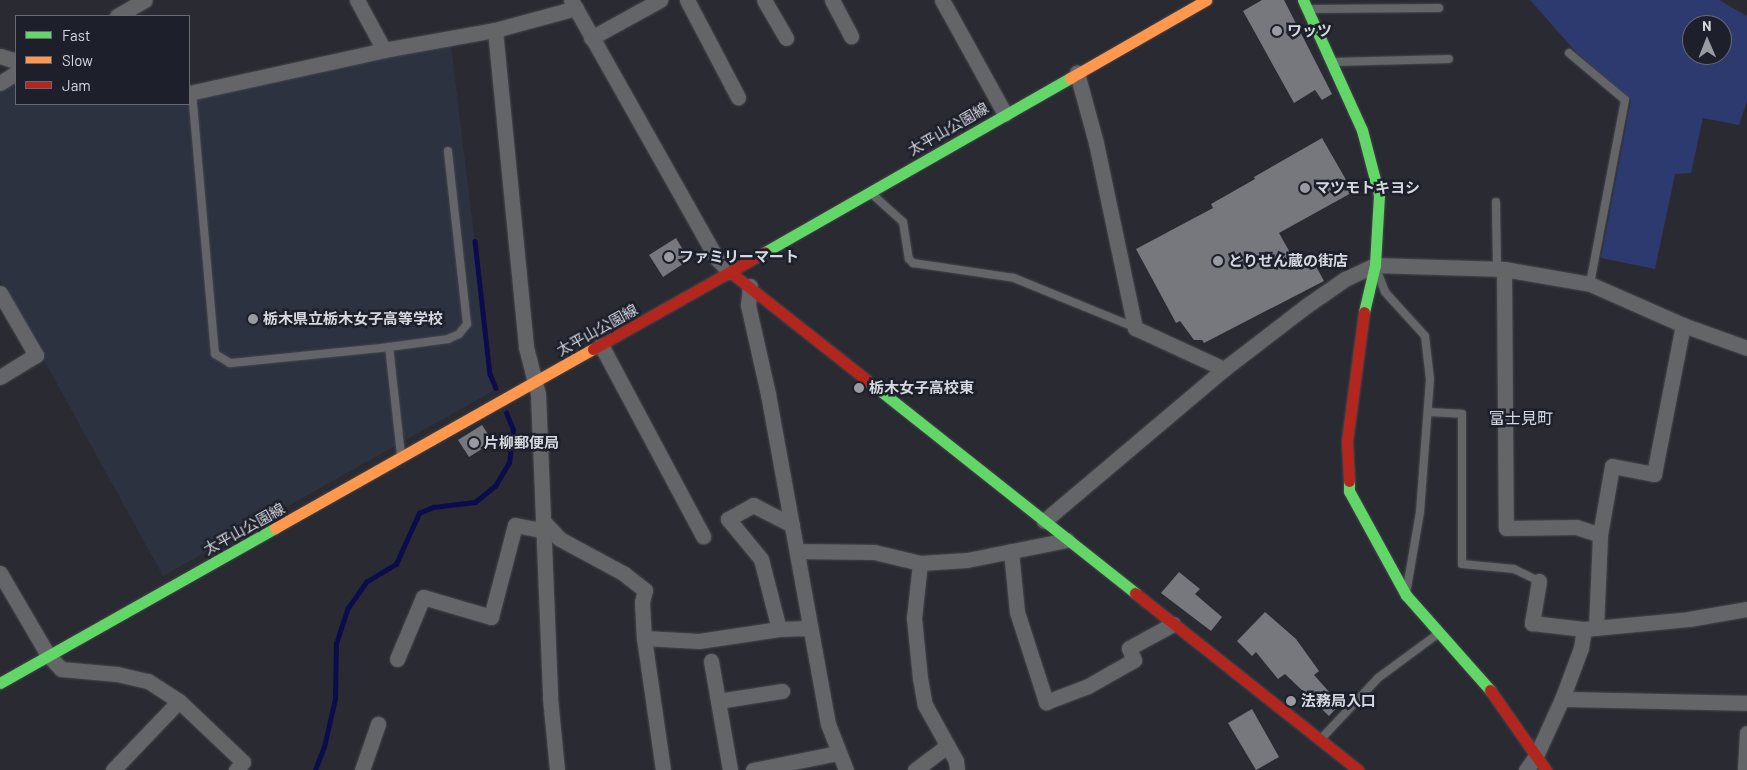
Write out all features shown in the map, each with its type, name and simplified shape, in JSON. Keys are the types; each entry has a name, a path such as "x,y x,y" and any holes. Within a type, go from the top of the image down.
{"street":[{"path":"123,15 145,0"},
{"path":"357,0 384,50"},
{"path":"591,38 660,0"},
{"path":"687,0 738,97"},
{"path":"764,0 786,38"},
{"path":"832,0 850,36"},
{"path":"942,0 1005,114"},
{"name":"太平山公園線","path":"0,682 402,458 1206,0"},
{"path":"190,93 384,50 495,30 573,4 717,259 730,272 1358,770"},
{"path":"1305,4 1362,130 1379,195 1375,265 1366,295 1346,440 1349,492 1406,595 1495,695 1546,770"},
{"path":"495,30 526,347 536,380 545,527 550,698 558,770"},
{"path":"0,56 15,61"},
{"path":"1077,73 1096,142 1135,328 1224,369"},
{"path":"0,83 15,74"},
{"path":"1044,521 1224,369 1306,306 1345,279 1375,265 1500,269 1590,284 1683,325 1747,348"},
{"path":"1500,269 1506,528 1576,527 1600,535"},
{"path":"750,286 748,305 792,525 828,724 846,770"},
{"path":"0,293 36,355 0,377"},
{"path":"1526,770 1536,756 1562,699 1590,628 1600,535 1612,466 1654,474 1683,325"},
{"path":"601,345 703,536"},
{"path":"779,629 760,559 728,519 753,505 792,525"},
{"path":"397,659 423,597 492,617 515,525 545,527 560,539 623,573 645,590 642,602 644,638 663,770"},
{"path":"796,551 874,552 920,562 967,560 1068,540"},
{"path":"1010,551 1018,612 1046,702 1088,686 1134,660 1129,648 1173,624"},
{"path":"920,562 914,618 920,678 925,705 947,746 957,770"},
{"path":"0,573 48,655 61,669 118,674 148,681 179,701 244,767"},
{"path":"1539,581 1532,623 1590,628 1689,619 1747,609"},
{"path":"644,638 699,641 779,629 810,628"},
{"path":"711,661 730,770"},
{"path":"718,701 782,691"},
{"path":"1562,699 1747,703"},
{"path":"113,770 179,701"},
{"path":"362,770 378,724"},
{"path":"1745,770 1747,733"},
{"path":"915,770 947,746"},
{"path":"753,770 838,753"}],"lane":[{"path":"1305,4 1439,8"},
{"path":"1569,53 1625,100 1590,284"},
{"path":"1331,62 1449,59"},
{"path":"190,93 214,354 230,363 389,347 448,339 460,334 467,324 448,151"},
{"path":"870,192 903,222 909,259 913,263 1014,278 1135,328"},
{"path":"1496,202 1500,269"},
{"path":"1375,265 1385,292 1425,336 1430,379 1420,512 1406,595"},
{"path":"389,347 402,458"},
{"path":"1428,412 1462,414 1462,564 1514,568 1539,581"},
{"path":"1320,740 1378,678 1439,632"}],"shaded area":[{"path":"1530,0 1719,0 1747,16 1747,101 1739,125 1703,118 1691,173 1675,174 1655,269 1601,258 1631,100 1576,52"},
{"name":"栃木県立栃木女子高等学校","path":"451,46 493,391 163,576 0,280 0,89 15,81 15,105 190,105 190,97"}],"building":[{"name":"ワッツ","path":"1262,0 1284,0 1332,94 1322,100 1315,90 1294,103 1243,11"},
{"name":"とりせん蔵の街店","path":"1322,138 1353,192 1279,233 1297,265 1311,257 1324,281 1204,343 1202,340 1194,340 1180,321 1176,323 1136,249 1213,208 1211,204"},
{"path":"676,238 689,260 663,277 649,255"},
{"path":"482,425 493,442 469,457 458,440"},
{"path":"1179,572 1200,589 1195,594 1222,617 1211,631 1161,593"},
{"path":"1265,612 1296,639 1319,671 1314,675 1340,704 1329,716 1285,674 1278,679 1256,652 1252,656 1237,641"},
{"path":"1252,709 1279,757 1256,770 1228,723"}],"waterway":[{"path":"475,241 490,374 496,388"},
{"path":"315,770 324,747 335,699 336,644 348,608 366,582 396,564 419,513 433,507 475,502 495,486 509,463 513,430 506,413"}],"traffic: fast":[{"path":"1303,0 1362,130 1379,195 1375,265 1364,312"},
{"path":"765,252 1070,78"},
{"path":"873,385 1135,593"},
{"path":"1349,481 1349,491 1406,595 1490,690"},
{"path":"0,683 275,528"}],"traffic: slow":[{"path":"1070,78 1206,0"},
{"path":"275,528 593,349"}],"traffic: jam":[{"path":"593,349 765,252"},
{"path":"730,272 873,385"},
{"path":"1349,481 1347,441 1364,312"},
{"path":"1135,593 1358,770"},
{"path":"1490,690 1546,770"}],"place":[{"name":"ワッツ","path":"1277,31"},
{"name":"マツモトキヨシ","path":"1305,188"},
{"name":"ファミリーマート","path":"669,257"},
{"name":"とりせん蔵の街店","path":"1218,261"},
{"name":"栃木県立栃木女子高等学校","path":"253,319"},
{"name":"栃木女子高校東","path":"859,388"},
{"name":"片柳郵便局","path":"474,443"},
{"name":"法務局入口","path":"1291,701"}],"district":[{"name":"富士見町","path":"1521,418"}]}
